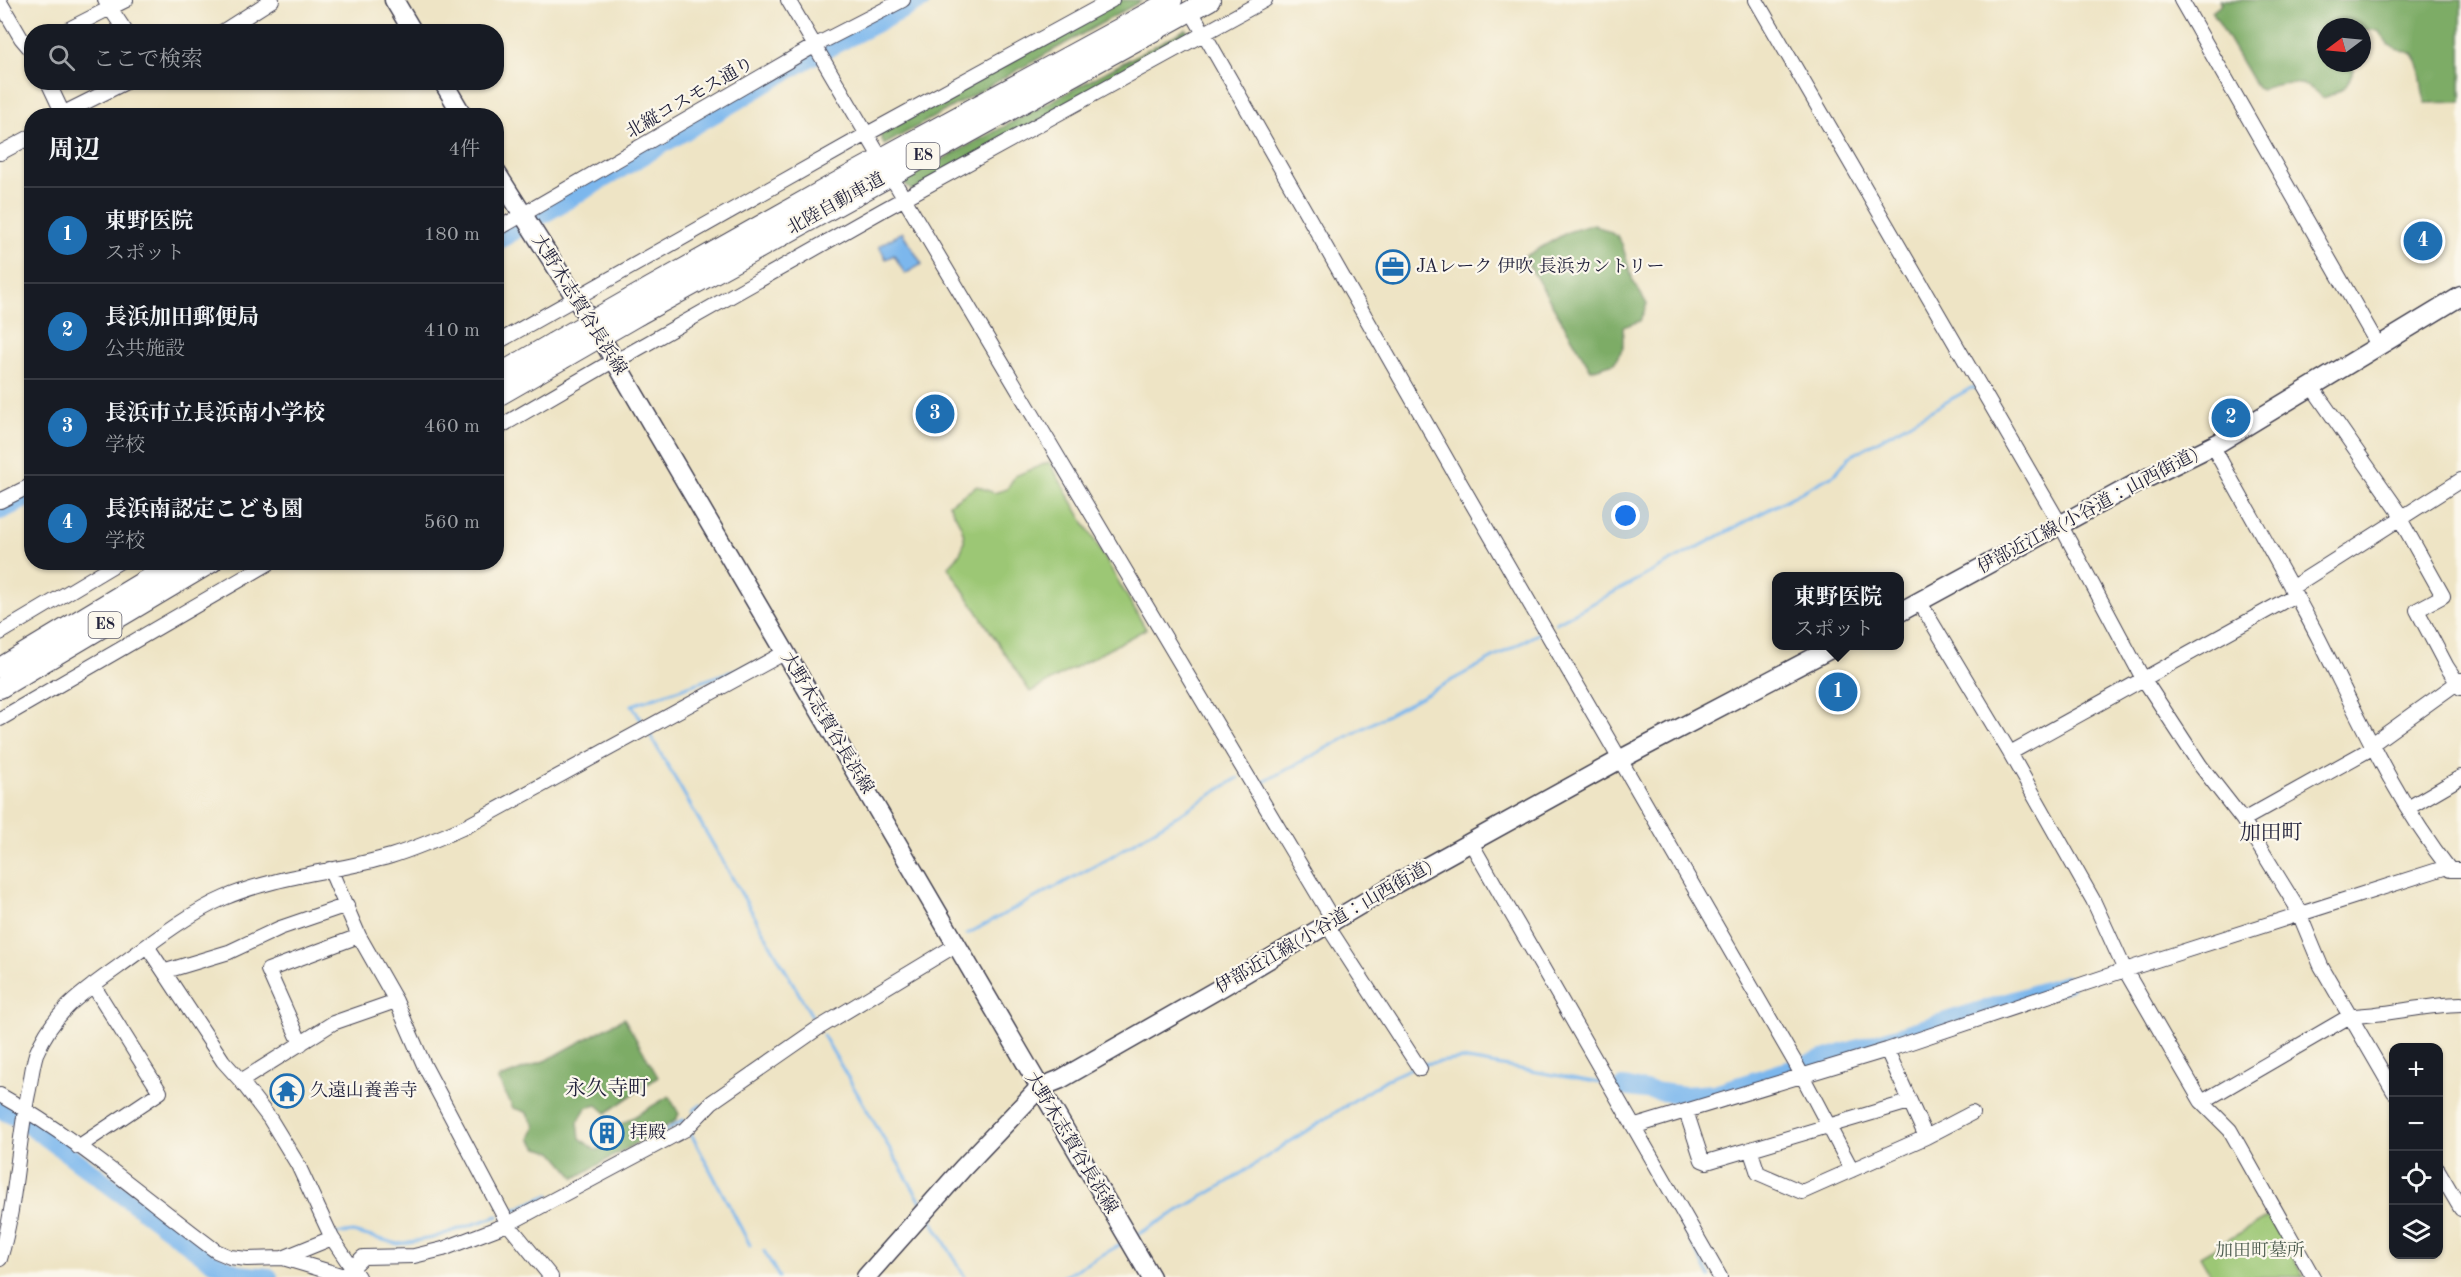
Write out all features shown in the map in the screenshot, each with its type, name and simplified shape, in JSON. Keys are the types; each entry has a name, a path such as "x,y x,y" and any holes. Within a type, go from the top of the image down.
{"highway":[{"name":"北陸自動車道","path":"504,391 558,351 845,178 1172,0"},
{"name":"北陸自動車道","path":"634,307 1210,0"},
{"name":"北陸自動車道","path":"504,373 558,351"},
{"name":"E8","path":"0,668 163,570"},
{"name":"E8","path":"0,688 199,570"}],"main road":[{"path":"394,0 408,24"},
{"path":"448,90 458,108"},
{"name":"大野木志賀谷長浜線","path":"504,185 577,297 1151,1277"},
{"name":"伊部近江線(小谷道：山西街道)","path":"1904,609 2060,524 2216,444 2461,296"},
{"name":"伊部近江線(小谷道：山西街道)","path":"866,1277 963,1168 1039,1088 1061,1079 1133,1038 1397,883 1621,759 1827,650"}],"street":[{"path":"76,24 107,4 126,0"},
{"path":"234,24 272,0"},
{"path":"788,0 876,150"},
{"name":"北縦コスモス通り","path":"504,227 903,0"},
{"path":"504,338 867,134 1112,0"},
{"path":"504,424 614,360 625,356 1265,0"},
{"path":"1756,0 2060,524 2145,679 2200,765 2243,820 2298,912 2321,966 2389,1083"},
{"path":"2181,0 2378,345"},
{"path":"0,2 24,41"},
{"path":"107,4 121,24"},
{"path":"1194,16 1799,1070 1852,1170"},
{"path":"52,90 61,108"},
{"path":"74,108 110,90"},
{"path":"0,153 24,140"},
{"path":"895,183 1330,922 1417,1065"},
{"path":"2243,820 2373,746 2460,683 2417,610 2443,596 2400,517 2312,387"},
{"path":"1636,1126 1686,1111 1799,1070 1887,1050 2124,967 2298,912 2457,870 2408,808 2373,746 2216,444"},
{"path":"2010,753 2145,679 2293,592 2400,517 2461,480"},
{"path":"0,501 24,489"},
{"path":"0,633 106,570"},
{"path":"0,719 257,570"},
{"path":"1919,601 2010,753 2093,900 2124,967 2202,1102 2230,1130 2313,1277"},
{"path":"0,1259 8,1232 21,1134 36,1056 50,1027 66,1005 147,946 224,898 263,883 390,856 431,843 467,826 786,652"},
{"path":"2408,808 2461,777"},
{"path":"1471,843 1636,1126 1720,1277"},
{"path":"330,869 359,936 396,1001 424,1065 508,1224 551,1277"},
{"path":"166,972 229,952 280,928 347,905"},
{"path":"301,1044 268,970 359,936"},
{"path":"0,1095 78,1147 216,1251 230,1257 247,1259 283,1258 344,1276 355,1272 363,1257 414,1256 443,1249 508,1224 688,1127 712,1102 817,1029 957,945"},
{"path":"147,946 223,1061 270,1119 298,1165 332,1238 355,1272"},
{"path":"78,1147 160,1092 93,985"},
{"path":"241,1081 333,1023 396,1001"},
{"path":"2202,1102 2350,1016 2374,1015 2416,1007 2461,1004"},
{"path":"1887,1050 1926,1137"},
{"path":"1686,1111 1702,1160 1707,1162 1909,1102"},
{"path":"1750,1149 1758,1173 1802,1192 1926,1137 1972,1113"},
{"path":"2443,1177 2461,1209"},
{"path":"283,1258 332,1238"}],"green space":[{"path":"1120,0 1143,0 884,145 879,131"},
{"path":"2220,0 2461,0 2461,102 2426,103 2419,66 2413,54 2388,45 2378,30 2371,30 2371,18 2317,18 2317,72 2352,72 2348,83 2342,90 2323,98 2310,87 2302,85 2277,85 2261,90 2257,88 2212,11 2222,3"},
{"path":"1186,29 1191,37 912,191 902,181"},
{"path":"1594,224 1617,236 1622,244 1633,281 1647,304 1640,321 1623,327 1623,348 1614,363 1591,370 1524,257 1568,232"},
{"path":"1049,462 1146,629 1030,692 948,567 956,559 964,544 962,529 949,504 977,486 994,493 1007,489 1015,476"},
{"path":"624,1018 658,1077 606,1113 597,1105 586,1108 578,1122 580,1138 595,1150 603,1149 618,1137 615,1128 669,1096 679,1114 675,1121 575,1178 553,1152 538,1148 530,1139 535,1126 526,1112 513,1108 498,1079 549,1059"},
{"name":"加田町墓所","path":"2269,1216 2304,1277 2212,1277 2200,1256"}],"water":[{"path":"902,232 922,264 905,274 894,255 886,259 879,246"}],"waterway":[{"path":"539,217 815,55 922,0"},
{"path":"504,237 515,231"},
{"path":"1556,623 1835,474 1849,457 1971,388 1976,388"},
{"path":"0,511 24,500"},
{"path":"1260,784 1541,632"},
{"path":"642,722 632,705 748,666"},
{"path":"650,735 813,1018"},
{"path":"967,934 1104,861 1238,778"},
{"path":"1622,1087 1684,1095 1714,1093 2065,984"},
{"path":"823,1035 921,1202"},
{"path":"1423,1064 1462,1059 1601,1083"},
{"path":"1135,1236 1226,1183 1387,1079 1414,1067"},
{"path":"693,1111 701,1105"},
{"path":"0,1110 14,1116 48,1139 209,1260 239,1274 269,1277"},
{"path":"649,1141 683,1120 686,1124"},
{"path":"689,1130 750,1245"},
{"path":"1662,1189 1710,1277"},
{"path":"514,1210 549,1195"},
{"path":"335,1234 353,1232 398,1244 432,1238 498,1216"},
{"path":"930,1217 965,1277"},
{"path":"1063,1277 1123,1243"},
{"path":"764,1251 779,1277"}],"place":[{"name":"長浜南認定こども園","path":"2423,241"},
{"name":"JAレーク 伊吹 長浜カントリー","path":"1393,267"},
{"name":"長浜市立長浜南小学校","path":"935,414"},
{"name":"長浜加田郵便局","path":"2231,418"},
{"name":"東野医院","path":"1838,692"},
{"name":"久遠山養善寺","path":"287,1091"},
{"name":"拝殿","path":"607,1133"}],"district":[{"name":"加田町","path":"2271,833"},
{"name":"永久寺町","path":"607,1089"}]}
